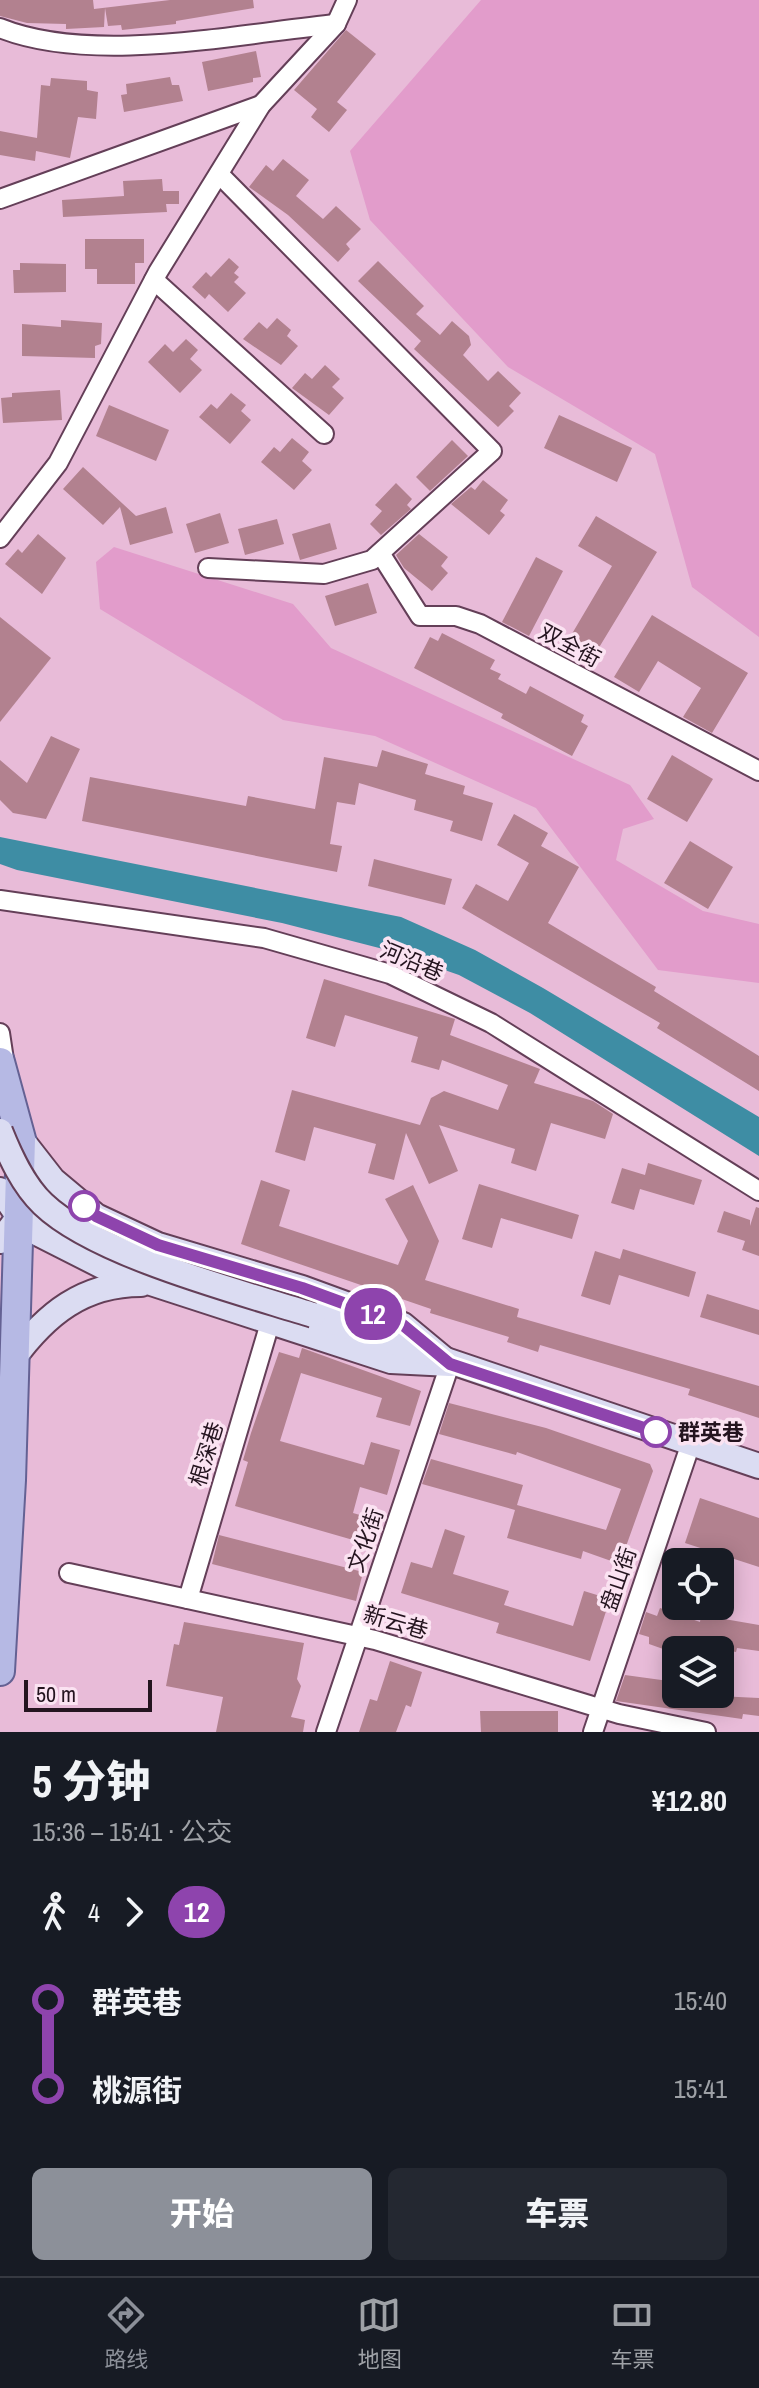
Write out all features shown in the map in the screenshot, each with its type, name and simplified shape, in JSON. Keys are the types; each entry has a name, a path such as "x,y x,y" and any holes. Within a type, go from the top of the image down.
{"main road":[{"path":"0,1062 9,1092 12,1160 40,1202 65,1223 102,1242 450,1364 759,1466"},
{"path":"0,1671 11,1480 19,1217 10,1135"},
{"path":"10,1135 53,1180 96,1216 158,1245"},
{"path":"0,1190 19,1217 67,1249 108,1269 391,1361 450,1364"},
{"path":"0,1241 19,1217 45,1216 158,1245 302,1288 403,1325 450,1364"},
{"path":"13,1359 36,1327 84,1294 120,1284 156,1284"}],"street":[{"path":"0,538 58,463 154,280 261,105 336,24 347,0"},
{"path":"0,28 28,40 122,46 336,24"},
{"path":"0,199 261,105"},
{"path":"208,568 324,574 372,560 492,451 219,174"},
{"path":"154,280 324,434"},
{"name":"双全街","path":"380,553 420,616 456,616 480,624 759,771"},
{"name":"河沿巷","path":"0,900 264,938 390,974 491,1023 759,1191"},
{"path":"0,1033 9,1092"},
{"name":"根深巷","path":"188,1599 270,1323"},
{"name":"文化街","path":"326,1732 450,1364"},
{"name":"盘山街","path":"593,1732 691,1443"},
{"name":"新云巷","path":"69,1573 358,1636 601,1708 706,1732"}],"shaded area":[{"path":"481,0 759,0 759,637 692,587 655,454 508,367 370,220 350,151"},
{"path":"114,547 293,604 331,648 630,785 654,819 623,829 616,860 703,911 759,924 759,983 658,970 536,808 375,736 283,720 100,609 96,562"}],"water":[{"path":"0,837 401,917 475,950 759,1117 759,1156 530,1013 459,975 387,950 282,923 17,870 0,864"}],"building":[{"path":"0,0 93,0 94,9 170,0 253,0 254,8 176,21 176,24 122,30 121,25 108,26 105,8 104,27 66,29 66,24 27,23 0,16"},
{"path":"346,30 376,54 337,102 347,110 329,132 311,117 317,109 294,90"},
{"path":"256,51 261,77 253,78 253,82 208,91 202,62"},
{"path":"170,77 172,85 179,85 183,101 124,112 121,95 127,94 126,84"},
{"path":"51,78 87,81 87,90 98,92 96,119 78,117 70,158 36,151 35,161 0,155 0,131 37,138 41,85 50,86"},
{"path":"283,159 309,180 296,196 323,219 336,206 361,229 346,244 350,249 338,262 288,215 249,187 266,165 273,171"},
{"path":"162,179 163,191 179,191 179,204 166,204 167,212 63,217 62,200 124,196 123,181"},
{"path":"85,239 144,239 144,263 135,263 135,284 97,284 97,269 85,269"},
{"path":"229,258 239,267 234,273 239,277 234,282 246,293 228,312 209,294 205,299 192,287 206,272 211,277"},
{"path":"378,261 424,306 416,314 440,335 452,321 469,336 471,345 463,355 488,381 498,371 521,393 509,406 514,411 498,427 414,349 421,341 358,281"},
{"path":"20,263 66,264 66,292 14,293 13,270 20,270"},
{"path":"277,318 291,330 287,336 298,346 281,365 243,339 259,322 267,329"},
{"path":"61,320 102,323 101,344 95,346 95,358 22,356 22,324 61,327"},
{"path":"186,339 198,350 190,359 202,370 180,393 148,362 165,344 173,352"},
{"path":"325,365 340,379 332,387 344,398 329,415 292,388 305,373 312,379"},
{"path":"60,390 62,420 3,423 1,398 12,397 12,393"},
{"path":"231,393 246,405 241,411 251,420 230,444 199,417 211,404 217,409"},
{"path":"109,405 169,430 156,461 96,436"},
{"path":"559,415 632,448 617,482 544,448"},
{"path":"292,438 309,452 302,461 312,470 294,490 261,462 274,447 280,452"},
{"path":"452,440 468,456 430,491 416,477"},
{"path":"83,467 136,516 166,507 173,533 130,545 120,507 103,525 63,489"},
{"path":"483,480 508,500 500,511 505,515 489,535 451,504 471,487 475,490"},
{"path":"396,483 412,499 407,505 411,509 381,535 370,524 382,511 375,505"},
{"path":"220,513 229,543 195,553 186,524"},
{"path":"596,516 657,552 589,664 563,649 612,566 578,546"},
{"path":"277,519 284,544 245,555 238,529"},
{"path":"330,523 337,549 300,560 292,534"},
{"path":"38,534 66,558 42,594 5,564 18,549 22,553"},
{"path":"419,534 448,557 441,566 448,573 432,591 404,568 396,555"},
{"path":"536,557 563,571 529,636 502,622"},
{"path":"368,583 377,613 335,626 325,596"},
{"path":"652,615 748,673 712,733 683,717 701,688 658,661 639,692 614,677"},
{"path":"0,617 51,658 0,722"},
{"path":"442,633 495,660 490,669 501,674 498,679 526,694 530,686 584,715 581,722 588,726 572,756 501,718 503,714 414,668 430,637 438,641"},
{"path":"51,736 80,749 46,819 13,813 0,800 0,760 27,783"},
{"path":"382,750 428,764 425,774 465,786 463,794 493,803 482,841 450,831 453,821 414,810 416,800 359,783 355,805 337,802 330,844 342,846 337,872 82,821 90,777 246,806 248,796 315,809 324,757 377,767"},
{"path":"672,755 713,779 687,822 647,799"},
{"path":"514,814 548,833 541,846 579,867 548,923 656,987 654,991 759,1056 759,1091 657,1028 660,1023 462,908 476,884 508,901 529,863 497,845"},
{"path":"690,841 733,867 708,909 664,883"},
{"path":"374,859 452,879 445,905 368,886"},
{"path":"324,979 455,1019 450,1035 540,1069 534,1083 593,1101 613,1114 605,1139 551,1123 536,1171 511,1163 515,1149 439,1125 458,1171 429,1184 406,1133 394,1180 368,1173 376,1144 314,1127 305,1161 275,1152 292,1090 420,1125 431,1098 444,1091 498,1110 508,1085 442,1060 439,1070 411,1062 418,1037 345,1015 335,1047 306,1038"},
{"path":"648,1163 702,1180 694,1205 640,1189 634,1210 611,1203 622,1168 645,1175"},
{"path":"261,1180 290,1190 279,1226 398,1265 408,1241 385,1199 413,1185 439,1241 425,1280 519,1309 517,1317 759,1386 759,1418 688,1395 690,1389 540,1345 538,1352 507,1342 509,1337 430,1313 431,1309 241,1244"},
{"path":"479,1184 579,1215 572,1239 501,1218 492,1248 462,1239"},
{"path":"756,1207 759,1208 759,1256 742,1250 745,1241 717,1232 724,1211 750,1220 750,1226"},
{"path":"623,1249 696,1272 689,1297 619,1275 610,1305 581,1296 595,1251 620,1259"},
{"path":"707,1294 759,1310 759,1335 700,1317"},
{"path":"302,1348 421,1391 410,1426 376,1417 382,1398 301,1373 280,1441 364,1465 371,1442 400,1450 387,1495 360,1487 353,1513 381,1521 374,1546 235,1506 248,1462 243,1460 279,1352 299,1358"},
{"path":"449,1403 546,1428 650,1464 653,1471 624,1552 618,1550 614,1562 583,1551 581,1559 507,1538 515,1510 422,1484 431,1459 523,1485 517,1505 606,1530 621,1489 517,1452 516,1455 439,1434"},
{"path":"700,1498 759,1518 759,1567 734,1559 734,1548 700,1548 685,1543"},
{"path":"445,1529 465,1536 453,1574 509,1591 504,1605 573,1626 584,1591 610,1599 590,1661 496,1633 499,1623 401,1593 411,1562 432,1568"},
{"path":"219,1535 363,1572 356,1601 212,1564"},
{"path":"660,1608 662,1620 730,1620 759,1625 759,1651 737,1648 734,1652 734,1636 662,1636 662,1649 649,1644 649,1637 639,1634 646,1612 657,1616"},
{"path":"184,1622 304,1643 297,1679 301,1686 291,1717 305,1720 303,1732 216,1732 223,1697 166,1686 174,1644 179,1645"},
{"path":"390,1661 422,1672 411,1707 406,1705 396,1732 359,1732 370,1699 377,1701"},
{"path":"625,1675 662,1680 662,1708 616,1701"},
{"path":"734,1697 759,1698 759,1716 743,1714 742,1719 665,1708 734,1708"},
{"path":"480,1711 558,1711 558,1732 481,1732"}],"bus line":[{"name":"12","path":"84,1206 96,1216 158,1245 302,1288 403,1325 450,1364 656,1432"}],"place":[{"name":"群英巷","path":"656,1432"}]}
